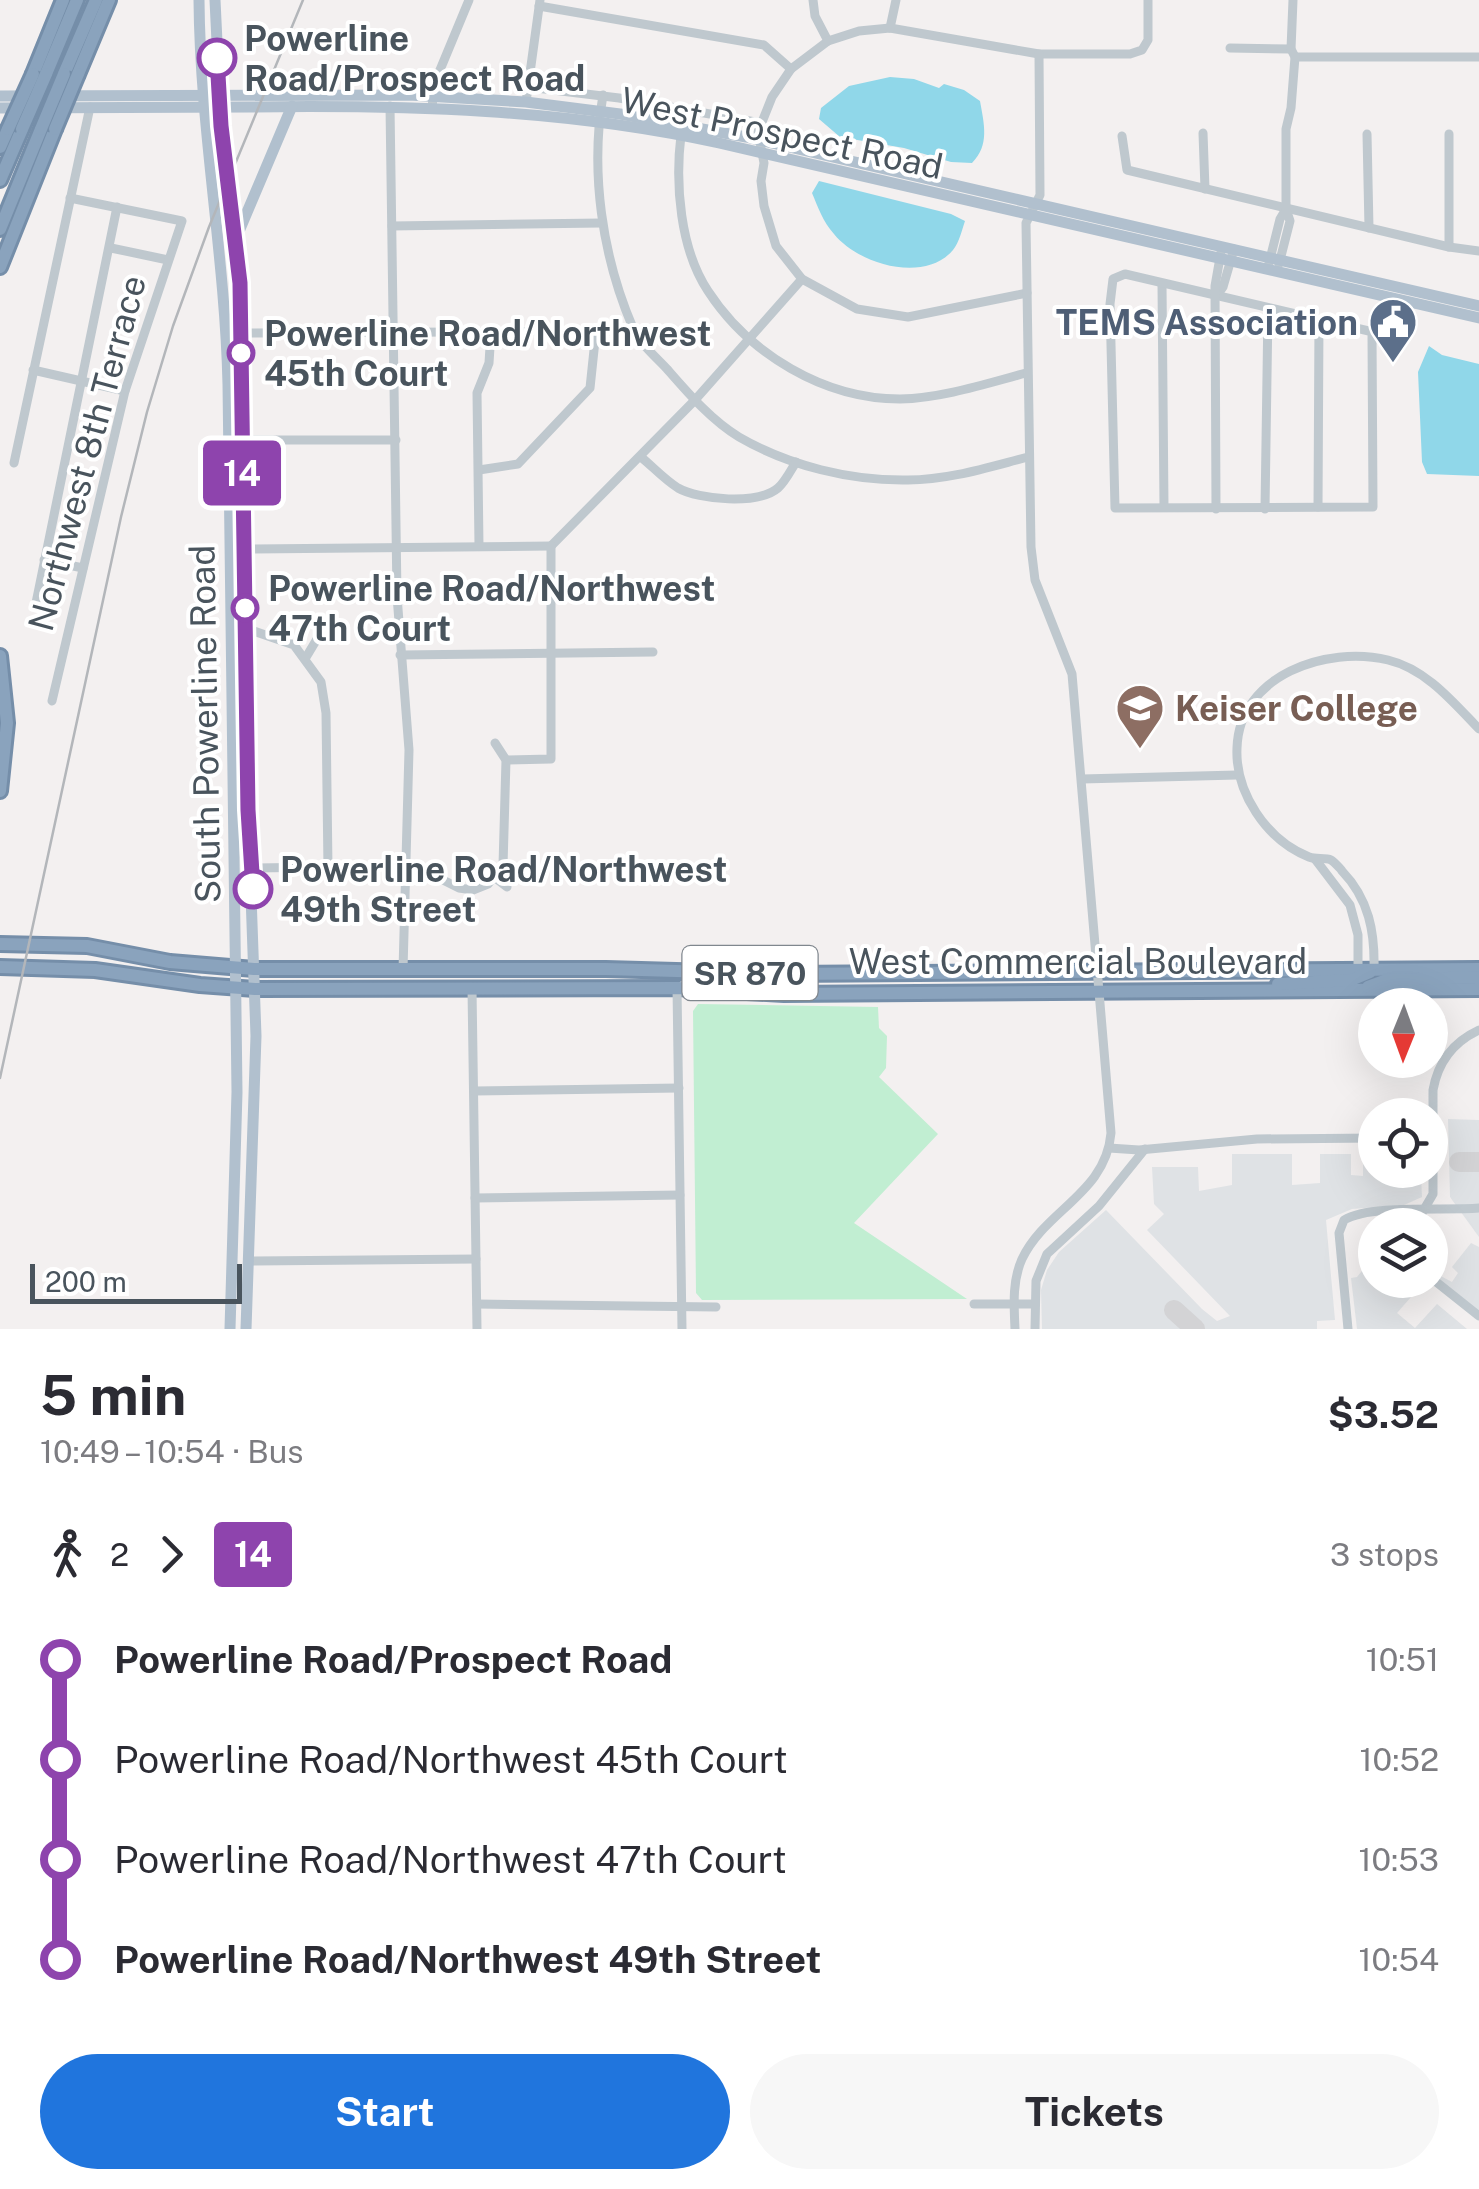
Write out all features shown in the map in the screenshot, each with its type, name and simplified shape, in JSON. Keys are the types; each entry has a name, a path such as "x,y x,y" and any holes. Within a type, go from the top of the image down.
{"highway":[{"path":"39,74 64,0"},
{"path":"0,180 15,129 77,0"},
{"path":"0,229 48,129 96,0"},
{"path":"71,74 109,0"},
{"path":"0,145 15,129"},
{"path":"0,267 48,129"},
{"path":"0,656 7,734 0,791"},
{"name":"West Commercial Boulevard","path":"0,942 98,947 170,962 254,969 761,974 1374,970 1478,982"},
{"name":"West Commercial Boulevard","path":"0,967 95,970 255,989 678,988 784,994 1365,990 1478,982"},
{"path":"0,976 19,967"},
{"path":"539,989 596,982 648,982 655,970"},
{"path":"1256,990 1296,981 1351,980 1374,970"}],"main road":[{"path":"199,0 203,100 223,276 228,424 235,440"},
{"name":"South Powerline Road","path":"215,0 219,100 236,240 240,332 230,623 236,968 230,1329"},
{"name":"West Prospect Road","path":"0,96 526,102 761,146 1274,265 1479,318"},
{"name":"West Prospect Road","path":"0,108 203,100"},
{"name":"West Prospect Road","path":"219,100 292,106 390,106 432,101 600,117 681,136 761,146"},
{"path":"236,240 292,106"},
{"name":"West Prospect Road","path":"1274,265 1479,306"},
{"name":"South Powerline Road","path":"235,440 242,461 256,1064 246,1329"},
{"path":"230,623 246,628"},
{"path":"232,1246 248,1260"},
{"path":"231,1274 238,1278 246,1294"}],"street":[{"path":"432,101 470,0"},
{"path":"813,0 815,16 828,42"},
{"path":"890,28 896,0"},
{"path":"1026,293 908,317 857,310 802,279 776,246 764,206 761,123 772,96 791,68 828,42 859,31 890,28 1039,54 1130,54 1142,50 1148,40 1148,0"},
{"path":"1274,265 1290,221 1286,209 1286,129 1293,0"},
{"path":"526,102 539,3 764,44 791,68"},
{"path":"1230,48 1479,57"},
{"path":"1015,1329 1016,1278 1026,1253 1042,1231 1093,1181 1109,1148 1111,1126 1072,674 1034,580 1026,373 1026,224 1040,195 1039,54"},
{"path":"528,87 761,123"},
{"path":"603,96 600,223 634,331 695,400 739,436 796,462 842,475 909,480 944,478 1028,457"},
{"path":"390,106 396,548 408,750 403,970"},
{"path":"14,463 90,107"},
{"path":"1204,133 1204,189"},
{"path":"1367,134 1369,228"},
{"path":"1449,134 1449,247"},
{"path":"681,136 682,217 692,256 707,291 750,340 798,374 869,397 931,397 1026,373"},
{"path":"1122,136 1126,170 1479,251"},
{"path":"36,603 117,207 70,198"},
{"name":"Northwest 8th Terrace","path":"52,701 126,391 182,221 117,207"},
{"path":"392,226 600,223"},
{"path":"111,248 168,260"},
{"path":"1216,508 1215,286 1227,254"},
{"path":"1372,333 1373,507 1116,508 1110,304 1113,279 1125,274 1403,339"},
{"path":"244,549 551,546 695,400 802,279"},
{"path":"1162,284 1164,508"},
{"path":"1265,509 1268,309"},
{"path":"1318,507 1319,320"},
{"path":"479,470 518,464 590,388 596,331"},
{"path":"240,332 634,331"},
{"path":"479,546 477,393 489,362 491,332"},
{"path":"33,370 126,391"},
{"path":"235,440 396,440"},
{"path":"641,457 678,488 701,496 728,498 758,497 778,488 796,462"},
{"path":"506,760 551,760 551,546"},
{"path":"44,560 83,568"},
{"path":"246,628 294,645 321,682 326,712 328,868"},
{"path":"305,660 320,634"},
{"path":"400,655 653,652"},
{"path":"1358,970 1358,941 1350,906 1314,858 1278,836 1253,810 1237,775 1236,743 1245,715 1263,689 1283,672 1325,660 1388,660 1420,674 1479,729"},
{"path":"252,868 404,866 459,888 473,890 488,884 503,866 506,760 494,743"},
{"path":"1082,779 1237,775"},
{"path":"1314,858 1332,860 1362,898 1373,933 1374,970"},
{"path":"494,877 507,887"},
{"name":"West Commercial Boulevard","path":"678,988 697,979 761,974"},
{"path":"678,988 682,1329"},
{"path":"472,989 478,1329"},
{"path":"1435,1098 1436,1075 1452,1048 1479,1030"},
{"path":"475,1091 679,1088"},
{"path":"1109,1148 1145,1149 1236,1140 1358,1138"},
{"path":"1034,1329 1036,1281 1047,1254 1099,1206 1145,1149"},
{"path":"475,1198 680,1195"},
{"path":"1448,1209 1479,1208"},
{"path":"1348,1329 1339,1233 1342,1222 1358,1214"},
{"path":"248,1260 476,1260"},
{"path":"1448,1291 1479,1316"},
{"path":"477,1304 716,1306"},
{"path":"974,1304 1034,1304"}],"shaded area":[{"path":"1448,1119 1479,1120 1479,1237 1450,1197"},
{"path":"1232,1154 1292,1154 1292,1185 1320,1183 1320,1154 1351,1154 1351,1175 1358,1176 1358,1188 1422,1188 1422,1197 1404,1205 1352,1209 1326,1220 1335,1320 1317,1321 1317,1329 1042,1329 1041,1290 1047,1270 1059,1252 1106,1210 1202,1309 1217,1321 1230,1316 1147,1230 1164,1214 1154,1204 1152,1167 1198,1167 1199,1191 1232,1185"},
{"path":"1471,1243 1479,1247 1479,1312 1448,1287 1448,1280 1452,1282 1458,1273 1452,1267"},
{"path":"1357,1277 1358,1298 1410,1298 1397,1313 1415,1328 1437,1304 1467,1329 1357,1329 1351,1278"}],"green space":[{"path":"698,1004 878,1007 879,1028 887,1036 886,1068 879,1077 938,1134 854,1223 967,1299 702,1300 696,1293 693,1011"}],"water":[{"path":"890,77 914,79 939,88 944,84 964,90 980,101 983,142 972,163 951,162 904,148 840,137 819,119 821,108 849,86"},
{"path":"819,181 951,214 965,221 959,240 941,260 926,266 909,268 875,261 845,245 827,224 812,193"},
{"path":"1429,346 1442,355 1479,364 1479,476 1427,474 1422,462 1418,372"}],"taxiway":[{"path":"1459,1162 1479,1162"},
{"path":"1174,1310 1195,1329"}],"railway":[{"path":"0,1078 147,412 209,227 303,0"}],"bus line":[{"name":"14","path":"217,58 240,283 248,810 253,889"}],"place":[{"name":"Powerline Road/Prospect Road","path":"217,58"},
{"name":"Powerline Road/Northwest 45th Court","path":"241,353"},
{"name":"TEMS Association","path":"1393,364"},
{"name":"Powerline Road/Northwest 47th Court","path":"245,608"},
{"name":"Keiser College","path":"1140,750"},
{"name":"Powerline Road/Northwest 49th Street","path":"253,889"}]}
